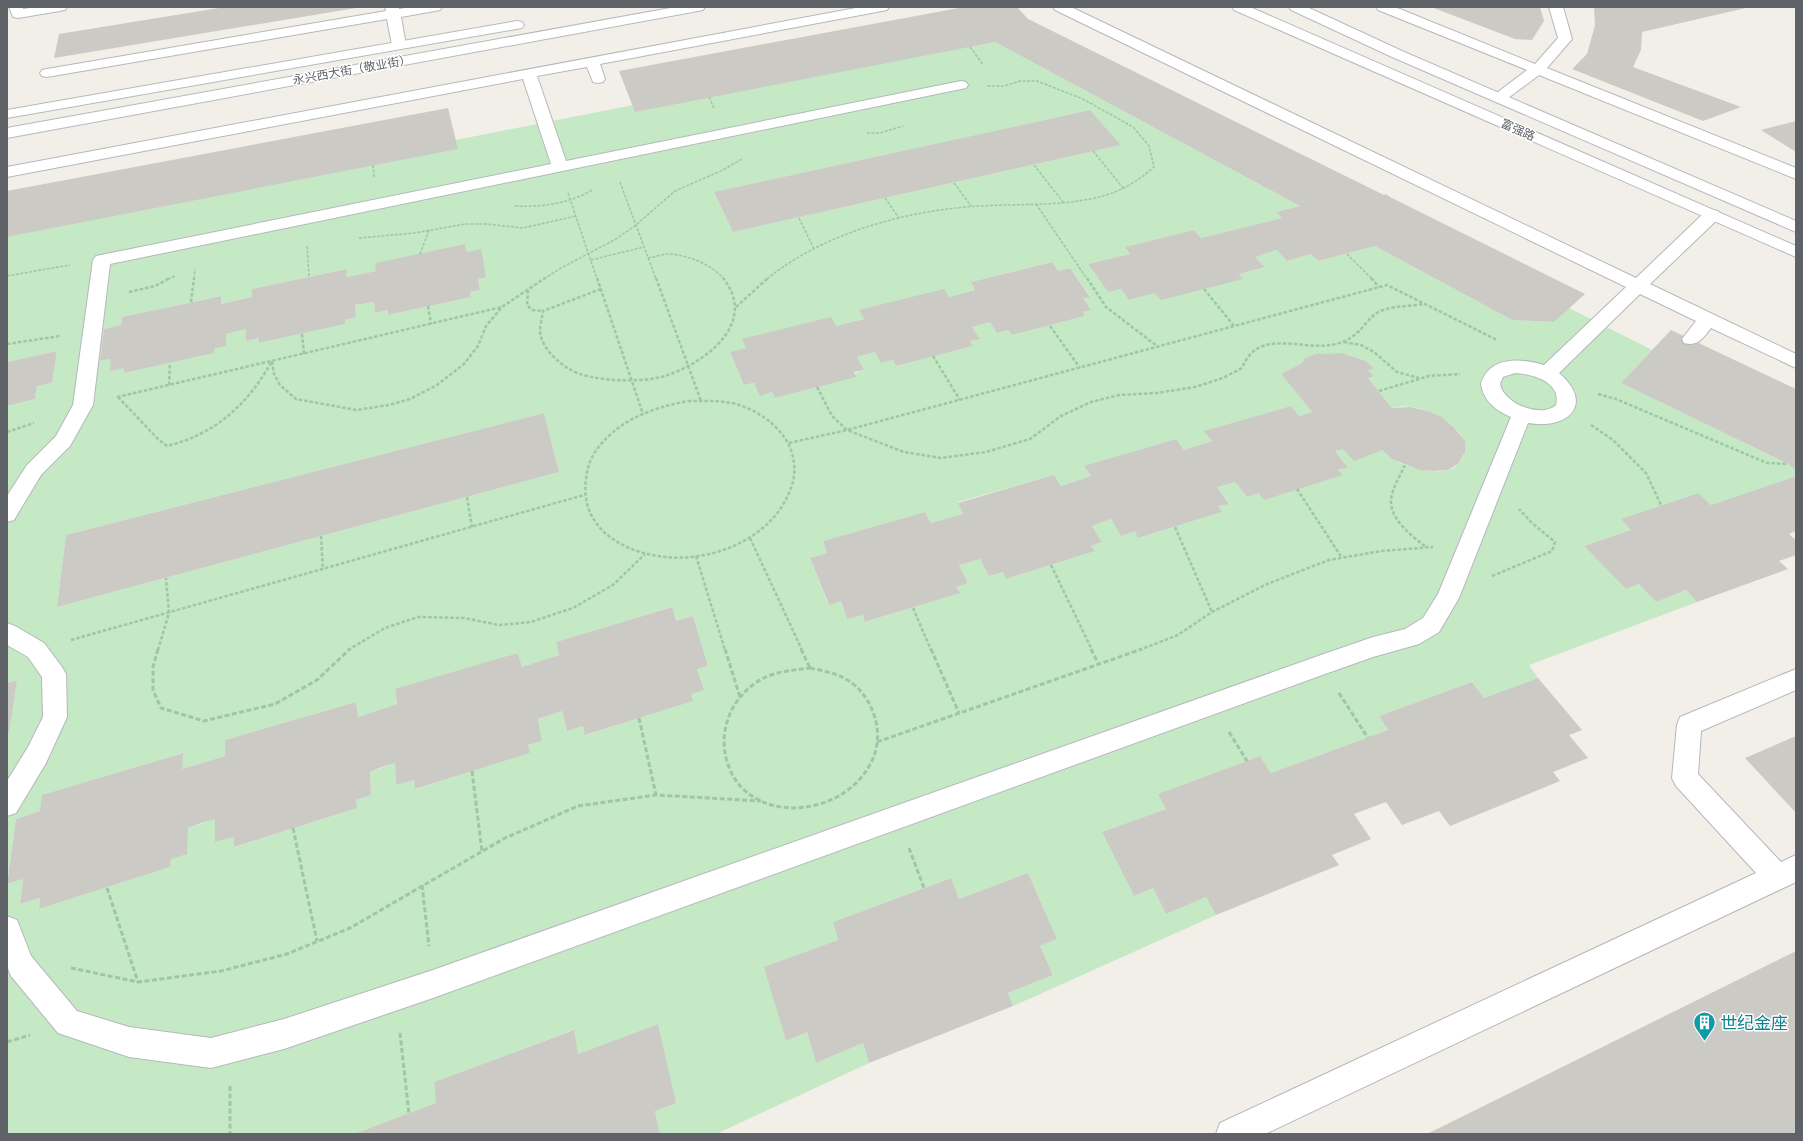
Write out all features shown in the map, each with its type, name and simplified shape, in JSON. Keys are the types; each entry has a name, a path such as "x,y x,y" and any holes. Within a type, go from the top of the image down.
{"main road":[{"path":"16,7 18,14 60,7"},
{"path":"47,73 392,11 435,7"},
{"name":"永兴西大街（敬业街）","path":"7,133 698,7"},
{"path":"7,172 882,7"},
{"path":"1060,7 1796,362"},
{"name":"富强路","path":"1239,7 1796,252"},
{"name":"富强路","path":"1296,7 1397,54 1796,227"},
{"path":"1383,7 1796,174"},
{"path":"1499,98 1538,69 1565,39 1556,7"},
{"path":"392,11 399,45"},
{"name":"永兴西大街（敬业街）","path":"7,114 531,22"},
{"path":"592,62 598,79"},
{"path":"529,74 560,167"},
{"path":"7,514 34,470 63,441 83,405 102,260 961,85"},
{"path":"1553,379 1638,286 1712,215"},
{"path":"1691,339 1708,320"},
{"path":"1515,366 1526,367 1553,379 1566,393 1568,402 1565,409 1558,415 1548,418 1522,414 1500,402 1493,393 1490,385 1491,378 1496,372 1504,368 1515,366"},
{"path":"7,930 21,966 68,1023 129,1042 211,1053 284,1034 395,997 1321,665 1373,647 1411,637 1431,625 1448,598 1522,414"},
{"path":"7,633 36,650 54,674 55,717 37,755 7,804"},
{"path":"1231,1134 1786,873 1685,778 1689,725 1796,679"}],"path":[{"path":"736,307 774,274 814,249 848,234 899,218 934,211 971,206 1063,202 1100,197 1124,189 1145,177 1154,167 1149,146 1133,127 1083,99 1037,81 1020,81 1004,86 961,85"},
{"path":"866,133 880,133 907,125"},
{"path":"1093,151 1124,189"},
{"path":"610,157 701,401"},
{"path":"272,361 274,374 280,385 296,399 356,410 389,405 410,399 437,385 464,364 478,346 486,326 502,307 561,268 616,239 636,225 675,191 724,170 743,158"},
{"path":"1034,165 1063,202"},
{"path":"560,167 642,414"},
{"path":"954,182 971,206"},
{"path":"885,198 899,218"},
{"path":"1036,203 1106,307 1157,346"},
{"path":"356,239 465,224 486,224 523,228 576,216"},
{"path":"799,218 814,249"},
{"path":"420,254 430,230"},
{"path":"309,277 307,244 313,244"},
{"path":"591,260 644,247"},
{"path":"543,311 540,333 549,353 570,370 600,379 631,381 664,376 694,364 717,347 732,328 736,307 731,288 718,272 697,260 668,254 648,258"},
{"path":"1347,254 1379,287"},
{"path":"7,276 102,260"},
{"path":"191,302 196,266 192,268"},
{"path":"97,299 155,286 177,275"},
{"path":"789,443 847,430 1387,285 1503,343"},
{"path":"528,290 527,305 532,310 543,311 601,289"},
{"path":"1204,289 1234,326"},
{"path":"817,387 832,416 847,430 904,452 941,458 986,452 1030,439 1061,416 1092,402 1118,395 1157,393 1195,387 1223,378 1242,368 1246,358 1254,349 1273,343 1309,346 1331,345 1354,336 1371,317 1383,310 1426,304"},
{"path":"428,306 430,324"},
{"path":"83,405 502,307"},
{"path":"1050,326 1080,368"},
{"path":"7,344 44,338 92,334"},
{"path":"302,334 304,354"},
{"path":"1344,341 1361,345 1374,352 1397,372 1419,379"},
{"path":"933,356 960,400"},
{"path":"118,397 126,408 148,427 158,441 167,446 208,428 230,414 259,384 272,361"},
{"path":"169,385 170,363"},
{"path":"1379,391 1419,379 1450,373 1477,377 1490,385"},
{"path":"1553,379 1616,399 1768,464 1788,464"},
{"path":"688,400 701,401 720,401 750,409 774,423 789,443 796,467 791,492 776,517 750,538 718,552 696,556 681,558 645,554 614,541 593,520 584,495 587,468 601,443 625,423 655,408 688,400"},
{"path":"1565,409 1613,440 1633,459 1646,473 1661,505"},
{"path":"1405,465 1391,500 1393,512 1405,529 1426,547"},
{"path":"1454,582 1496,576 1552,551 1555,542 1532,523 1495,482"},
{"path":"1298,489 1342,558"},
{"path":"36,650 584,495"},
{"path":"467,497 472,527"},
{"path":"1175,527 1212,612"},
{"path":"321,536 323,570"},
{"path":"750,538 810,668"},
{"path":"877,742 1178,636 1212,612 1267,584 1329,560 1426,547 1468,549"},
{"path":"166,578 170,613 153,667 154,690 161,708 204,721 275,704 317,680 346,651 385,628 418,617 464,618 499,625 531,622 573,608 612,585 645,554"},
{"path":"696,556 740,697"},
{"path":"1051,565 1099,665"},
{"path":"913,608 959,714"},
{"path":"1321,665 1368,738"},
{"path":"70,968 138,982 221,972 287,954 350,928 505,838 578,806 656,795 761,802 787,808 816,806 842,796 862,778 875,756 878,731 872,708 866,696 856,686 834,673 810,668 784,671 760,680 740,697 727,718 722,742 726,766 740,787 761,802"},
{"path":"639,718 656,795"},
{"path":"472,771 482,852"},
{"path":"897,818 924,888"},
{"path":"293,828 317,942"},
{"path":"422,885 433,984"},
{"path":"107,888 138,982"},
{"path":"395,997 409,1114"},
{"path":"230,1048 230,1134"}],"green space":[{"path":"995,42 1300,206 1276,212 1282,218 1201,238 1194,230 1125,247 1130,254 1088,264 1108,292 1121,289 1129,300 1155,293 1243,279 1239,274 1265,267 1255,257 1277,250 1287,261 1311,254 1318,261 1375,246 1512,320 1554,322 1569,308 1652,350 1621,383 1788,464 1796,471 1796,476 1711,505 1697,493 1622,519 1631,530 1584,546 1626,589 1639,584 1656,602 1686,590 1697,602 1529,665 1538,678 1484,698 1472,682 1379,716 1388,730 1271,773 1260,756 1158,794 1166,809 1102,832 1134,896 1153,888 1166,914 1206,897 1216,915 1013,1006 1008,993 1053,975 1040,946 1057,939 1028,873 959,899 950,878 833,922 838,940 765,967 786,1041 807,1032 816,1063 863,1043 869,1063 716,1134 660,1134 655,1111 675,1103 658,1024 578,1054 573,1030 434,1082 436,1103 354,1134 7,1134 7,884 23,879 20,904 40,898 39,909 170,867 171,859 188,828 215,819 215,842 234,837 235,847 357,808 356,800 371,795 370,772 395,763 396,785 414,780 416,789 530,753 528,745 542,741 538,719 562,711 567,731 583,726 586,735 692,701 691,694 703,690 697,669 708,666 693,616 676,621 671,607 556,642 559,655 522,667 518,653 395,690 397,704 358,717 356,702 225,740 225,756 182,769 182,753 43,795 40,811 16,819 7,882 7,733 9,732 17,680 7,683 7,406 35,399 37,386 52,383 57,351 7,362 7,237 457,149 456,140 633,105","holes":["1090,110 1121,145 733,232 714,192","465,244 467,252 481,249 478,279 480,290 470,292 471,297 389,315 388,310 375,313 374,302 355,305 356,317 345,320 345,324 259,343 259,338 246,341 246,329 226,334 226,346 214,349 214,353 124,373 124,368 111,359 100,361 104,329 121,325 122,317 220,296 221,304 252,297 252,289 345,269 347,277 376,271 376,263","1051,262 1058,271 1070,268 1090,296 1083,298 1091,310 1083,312 1085,316 1012,335 1008,330 997,333 990,322 972,327 980,339 970,341 973,346 896,366 893,360 881,363 875,352 857,357 864,370 817,387 775,398 772,392 760,395 754,383 744,385 730,352 864,319 859,310 949,297 975,290 971,282","1342,353 1366,361 1374,368 1368,371 1373,376 1368,378 1392,408 1408,407 1420,409 1442,417 1452,424 1464,442 1465,452 1460,462 1454,467 1446,470 1426,470 1397,462 1382,450 1343,449 1335,451 1348,466 1338,470 1342,475 1264,499 1259,493 1247,497 1235,482 1217,487 1229,503 1218,506 1222,512 1139,538 1135,531 1121,535 1111,519 1092,526 1102,542 1091,546 1095,551 1006,579 1003,572 989,576 980,559 959,565 968,583 956,587 959,593 866,622 863,615 847,619 841,601 828,604 810,558 827,553 823,541 925,512 931,523 963,514 958,502 1054,475 1061,486 1091,476 1085,466 1176,439 1184,450 1212,441 1205,431 1291,406 1299,416 1312,412 1281,374 1302,363 1305,358 1315,354","544,413 559,472 57,607 66,535"]}],"building":[{"path":"225,7 356,8 54,58 59,34"},
{"path":"964,7 1017,7 1028,19 1384,195 1386,194 1585,294 1554,322 1512,320 1375,246 1318,261 1311,254 1287,261 1277,250 1255,257 1265,267 1239,274 1243,279 1161,300 1155,293 1129,300 1121,289 1108,292 1088,264 1130,254 1125,247 1194,230 1201,238 1282,218 1276,212 1300,206 995,42 635,112 619,71"},
{"path":"1431,7 1540,7 1544,21 1532,40 1515,39"},
{"path":"1594,7 1750,7 1642,32 1641,50 1633,67 1741,107 1703,121 1572,69 1587,54 1595,25"},
{"path":"448,108 458,149 7,237 7,191"},
{"path":"1090,110 1121,145 733,232 714,192"},
{"path":"1796,121 1796,152 1761,130"},
{"path":"465,244 467,252 481,249 486,277 478,279 480,290 470,292 471,297 388,315 388,310 375,313 374,302 355,305 356,317 345,320 345,324 259,343 259,338 246,341 246,329 226,334 226,346 214,349 214,353 124,373 124,368 110,371 111,359 100,361 104,329 121,325 122,317 221,296 221,304 252,297 252,289 346,269 347,277 376,271 375,263"},
{"path":"1052,262 1058,271 1070,268 1090,297 1083,298 1091,310 1083,312 1085,316 1012,335 1008,330 997,333 990,322 972,327 980,339 970,341 973,346 896,366 893,360 881,363 875,352 857,357 864,370 854,372 856,377 775,398 772,392 760,396 754,383 744,385 730,352 746,348 742,339 831,317 836,326 864,319 859,310 944,289 949,297 975,290 971,282"},
{"path":"1671,330 1796,389 1796,471 1788,464 1621,383"},
{"path":"57,351 52,383 37,386 35,399 7,406 7,362"},
{"path":"1342,353 1366,361 1374,368 1368,371 1374,376 1368,378 1392,408 1411,407 1428,411 1442,417 1454,427 1465,441 1465,452 1459,463 1448,470 1419,470 1392,459 1382,450 1354,461 1343,449 1335,451 1348,467 1338,470 1343,475 1264,500 1259,493 1247,497 1235,482 1217,487 1229,504 1218,506 1222,512 1138,538 1135,531 1121,536 1111,519 1092,526 1102,542 1091,546 1095,551 1006,579 1003,572 989,576 980,559 959,565 968,583 956,587 960,593 865,622 863,615 847,619 841,601 829,605 810,558 827,553 823,541 925,512 931,523 963,514 958,503 1054,475 1061,486 1091,476 1084,466 1176,439 1184,450 1212,441 1204,431 1291,406 1299,416 1312,412 1281,374 1302,363 1305,358 1315,354"},
{"path":"544,413 559,472 57,607 66,535"},
{"path":"1796,476 1796,531 1789,534 1796,540 1796,555 1779,561 1788,569 1697,602 1686,590 1656,602 1639,584 1626,589 1584,546 1631,530 1621,519 1698,493 1711,505"},
{"path":"672,607 676,621 693,616 708,666 697,669 704,690 691,694 693,701 585,735 583,726 567,731 562,711 538,719 542,741 528,745 530,753 415,789 414,780 396,785 395,763 382,767 370,772 371,795 356,800 357,808 234,847 234,837 215,842 215,819 201,823 188,828 187,854 171,859 170,867 39,909 40,898 20,904 23,879 7,884 16,819 40,811 42,795 183,753 182,769 225,756 225,740 356,702 358,717 397,704 395,689 518,653 522,667 559,655 556,642"},
{"path":"1538,678 1582,730 1569,735 1588,758 1553,772 1560,781 1450,826 1439,811 1402,825 1386,802 1354,814 1371,839 1332,855 1339,865 1216,915 1206,897 1166,914 1153,888 1134,896 1102,832 1166,809 1158,794 1260,756 1271,773 1388,730 1379,716 1472,682 1484,698"},
{"path":"17,680 9,733 7,733 7,683"},
{"path":"1796,736 1796,813 1745,758"},
{"path":"1028,873 1057,939 1040,946 1053,975 1008,993 1013,1006 869,1063 863,1043 816,1063 807,1032 786,1041 764,967 838,940 833,922 951,878 959,899"},
{"name":"世纪金座","path":"1796,951 1796,1134 1427,1134"},
{"path":"658,1024 676,1103 655,1111 660,1134 354,1134 436,1103 434,1082 574,1030 578,1054"}],"place":[{"name":"世纪金座","path":"1704,1042"}]}
